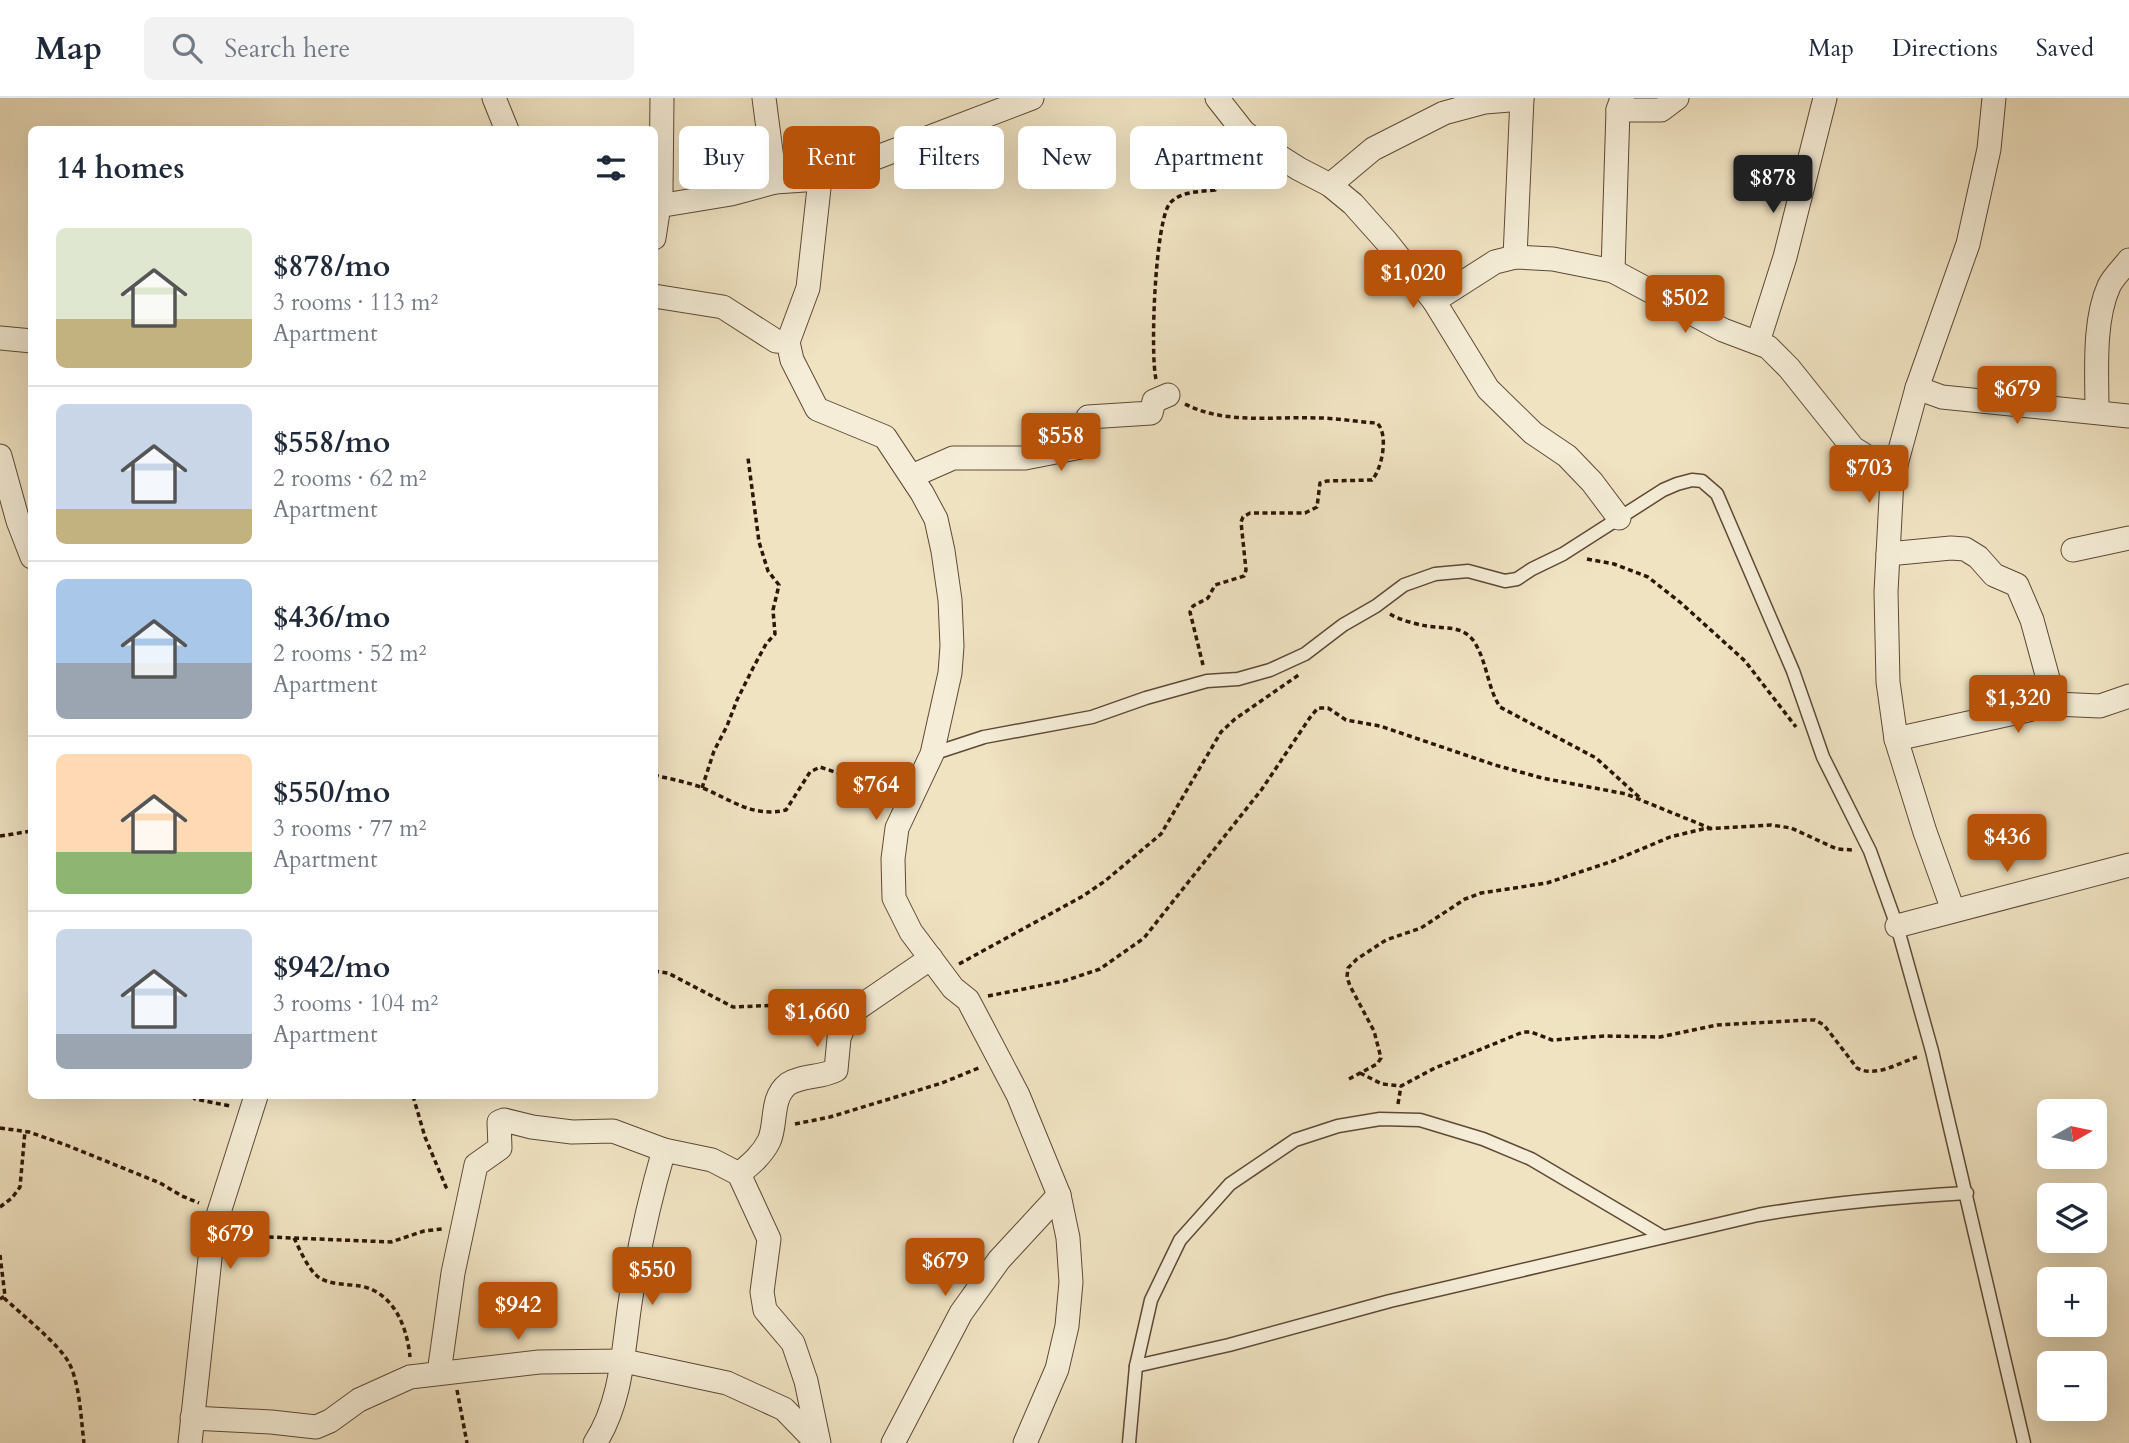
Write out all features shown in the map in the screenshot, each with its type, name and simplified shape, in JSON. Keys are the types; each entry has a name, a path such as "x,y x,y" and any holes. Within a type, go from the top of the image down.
{"street":[{"path":"494,98 505,126"},
{"path":"662,98 658,196 732,194 783,181"},
{"path":"764,98 775,182"},
{"path":"880,155 1032,98"},
{"path":"1217,98 1243,131 1275,155 1330,185 1353,204 1434,301 1488,389 1533,433 1567,456 1592,482 1619,518"},
{"path":"1330,185 1373,149 1444,113 1485,102 1522,98 1515,257"},
{"path":"1613,271 1620,104 1661,110 1677,98"},
{"path":"1758,342 1785,257 1825,98"},
{"path":"1953,910 1896,739 1888,682 1886,592 1892,479 1917,388 1968,244 1989,149 1994,98"},
{"path":"819,189 808,288 788,342 792,360 817,409 885,437 912,476 936,519 950,600 950,673 932,754 897,828 893,859 894,898 911,932 953,988 968,1000 1018,1096 1059,1195 1068,1238 1071,1282 1067,1326 1057,1369 1025,1443"},
{"path":"1434,301 1495,262 1515,257 1543,258 1613,271 1723,330 1768,347 1789,368 1853,448 1869,458 1896,466"},
{"path":"2096,411 2096,359 2101,311 2109,284 2129,260"},
{"path":"658,297 723,307 776,341 788,342"},
{"path":"0,338 28,341"},
{"path":"1917,388 1942,397 2129,416"},
{"path":"912,476 953,458 1025,458 1081,447 1088,417 1151,413 1154,401 1168,395"},
{"path":"0,456 9,528 28,552"},
{"path":"2073,550 2129,538"},
{"path":"1888,554 1965,549 1978,556 1994,575 2017,585 2032,620 2055,705"},
{"path":"1896,739 2055,705 2100,706 2129,696"},
{"path":"1897,926 2129,865"},
{"path":"739,1174 756,1160 770,1139 781,1092 786,1086 795,1080 836,1070 839,1038 844,1026 858,1008 937,966"},
{"path":"190,1443 215,1220 253,1104"},
{"path":"447,1372 463,1217 476,1165 500,1148 498,1127 501,1121 572,1132 613,1131 664,1150 712,1160 739,1174 769,1239 762,1292 765,1310 793,1343 806,1381 818,1443"},
{"path":"595,1443 607,1419 624,1361 639,1250 664,1150"},
{"path":"893,1443 961,1313 999,1260 1059,1195"},
{"path":"192,1418 316,1427 330,1421 359,1400 410,1377 540,1362 624,1361 727,1382 784,1409 818,1443"}],"lane":[{"path":"932,754 1007,731 1092,717 1207,681 1238,679 1270,670 1305,654 1404,585 1435,574 1468,571 1505,581 1517,579 1563,554 1663,490 1692,480 1702,481 1717,494 1793,671 1824,757 1870,851 1897,926 1932,1051 1967,1193 2024,1443"},
{"path":"1129,1443 1136,1366 1150,1300 1180,1240 1230,1184 1296,1140 1338,1126 1380,1119 1420,1120 1483,1139 1531,1159 1663,1237"},
{"path":"1136,1366 1229,1345 1390,1301 1758,1215 1872,1198 1967,1193"}],"path":[{"path":"1207,681 1190,612 1193,606 1208,598 1215,585 1244,576 1246,570 1241,522 1243,517 1250,513 1306,513 1317,507 1320,483 1372,480 1377,474 1384,439 1383,431 1377,423 1318,418 1230,418 1196,409 1168,395 1157,382 1153,366 1159,250 1168,206 1179,195 1215,190 1233,116"},
{"path":"702,788 714,751 742,689 766,644 775,634 773,610 779,585 768,571 759,542 748,458"},
{"path":"1563,554 1614,564 1648,577 1745,661 1784,715 1800,732"},
{"path":"1376,606 1396,617 1426,626 1453,627 1463,632 1472,640 1482,660 1500,707 1596,758 1642,800"},
{"path":"937,966 1083,896 1105,881 1161,834 1221,732 1298,677 1307,667"},
{"path":"968,1000 1064,981 1100,969 1144,937 1262,789 1318,708 1328,708 1346,720 1380,726 1495,765 1542,778 1626,794 1712,829"},
{"path":"658,776 702,788 758,812 774,813 786,810 810,772 820,767 887,791 914,794"},
{"path":"1349,1079 1377,1064 1381,1058 1374,1031 1347,977 1348,968 1363,955 1394,936 1421,928 1465,899 1481,893 1547,883 1613,861 1670,837 1712,829 1770,825 1791,828 1838,849 1870,851"},
{"path":"0,836 28,832"},
{"path":"658,972 668,973 733,1007 806,1004 829,999 869,1001"},
{"path":"1360,1073 1382,1084 1401,1086 1435,1068 1523,1032 1531,1032 1552,1040 1605,1036 1660,1037 1717,1025 1807,1020 1815,1020 1824,1025 1857,1068 1863,1071 1874,1072 1932,1051"},
{"path":"772,1122 809,1122 830,1117 942,1083 976,1070 996,1055"},
{"path":"195,1099 253,1104"},
{"path":"0,1128 25,1131 66,1145 160,1184 215,1220 294,1238 391,1242 463,1217 446,1188 425,1137 414,1099"},
{"path":"0,1207 15,1195 20,1187 25,1131"},
{"path":"294,1238 316,1276 331,1282 364,1286 381,1294 389,1303 399,1316 407,1336 410,1377"},
{"path":"0,1255 2,1299 62,1352 70,1364 80,1407 84,1443"},
{"path":"447,1372 467,1443"}]}
